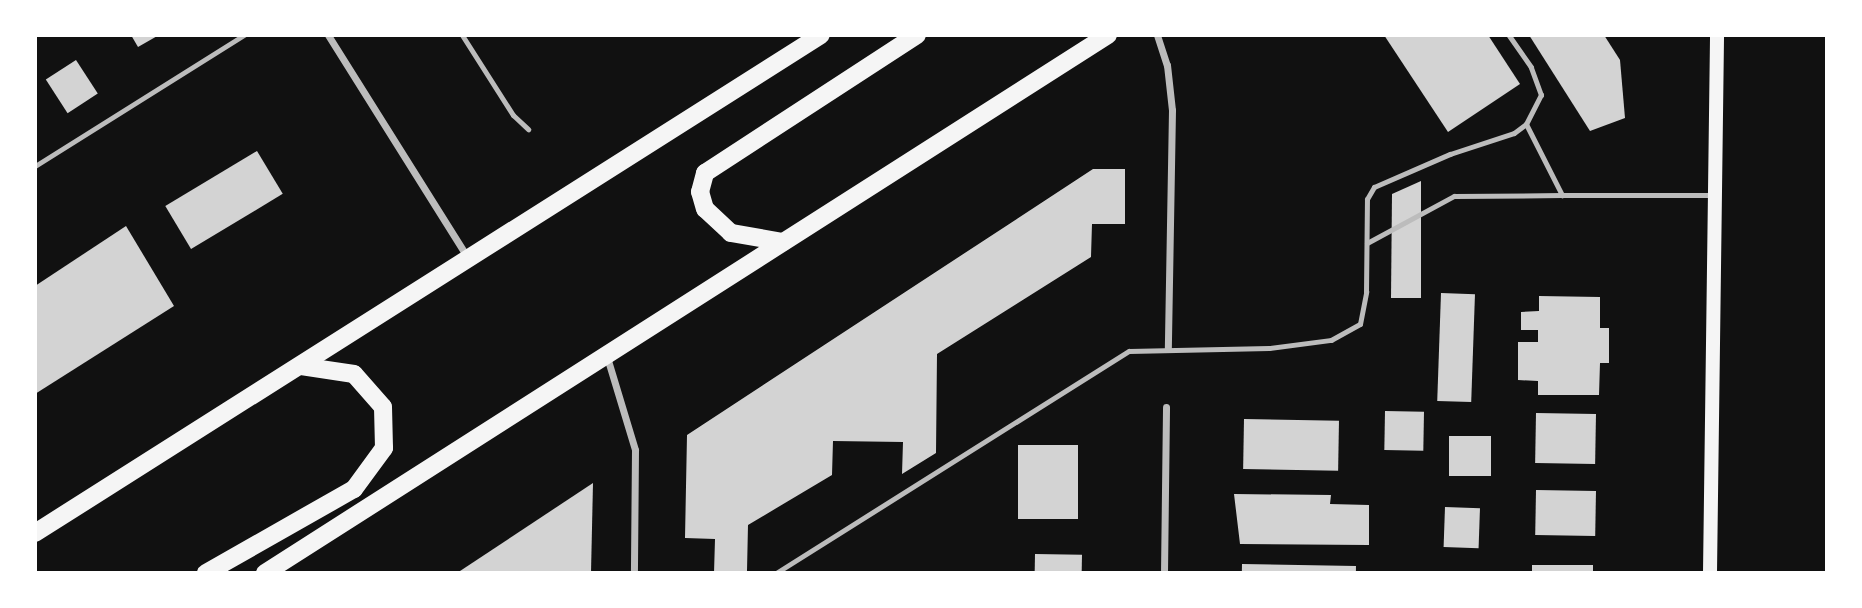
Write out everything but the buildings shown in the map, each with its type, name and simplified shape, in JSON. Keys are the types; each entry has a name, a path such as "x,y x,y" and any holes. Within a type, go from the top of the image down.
{"main road":[{"path":"783,242 731,233 705,209 700,192 705,173 917,35"},
{"path":"265,573 606,352 1108,35"},
{"path":"1710,573 1717,35"},
{"path":"35,533 810,38"},
{"path":"206,573 354,489 384,448 383,407 354,374 300,366"}],"street":[{"path":"328,35 467,257"},
{"path":"1157,35 1167,65 1172,110 1168,348"},
{"path":"606,352 635,450 634,573"},
{"path":"1164,573 1167,407"}],"lane":[{"path":"35,166 244,35"},
{"path":"462,35 513,115 528,129"},
{"path":"776,573 1129,351 1168,348 1269,348 1331,340 1360,324 1367,243 1367,199 1374,187 1450,154 1514,133 1526,124 1541,94 1531,67 1509,35"},
{"path":"1526,124 1562,195"},
{"path":"1367,243 1454,197 1716,195"}]}
